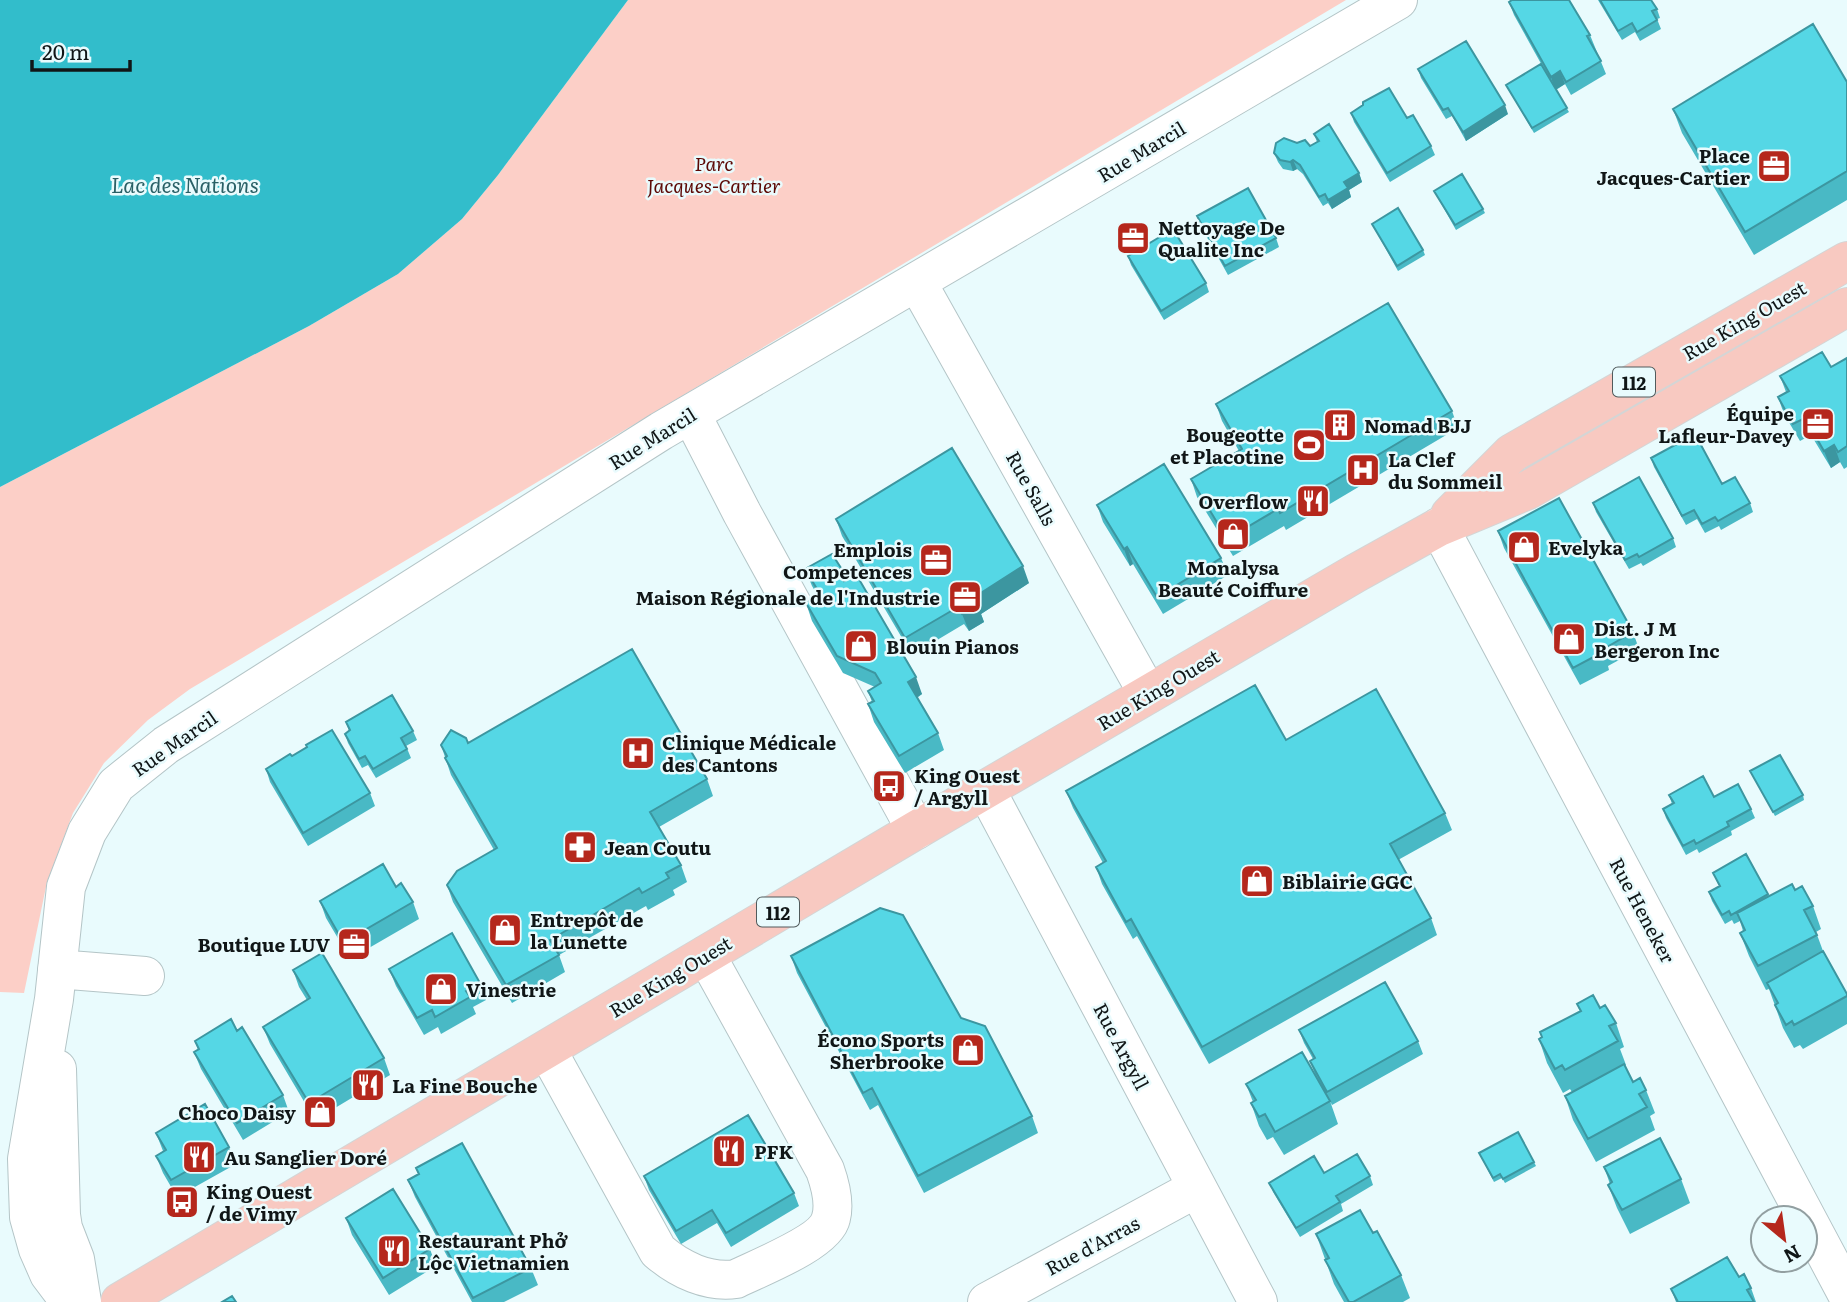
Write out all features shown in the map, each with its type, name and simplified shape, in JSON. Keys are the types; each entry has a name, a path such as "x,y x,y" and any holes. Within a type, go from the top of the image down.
{"main road":[{"name":"Rue King Ouest","path":"1439,527 1512,453 1847,261"},
{"name":"Rue King Ouest","path":"120,1302 1148,694 1439,527 1528,489 1847,307"}],"street":[{"name":"Rue Marcil","path":"70,1302 49,1274 38,1249 15,1218 55,984 66,887 87,832 116,785 166,745 691,414 1398,0"},
{"name":"Rue Salls","path":"917,282 1148,694"},
{"path":"691,414 741,513 916,830"},
{"name":"Rue Heneker","path":"1439,527 1847,1294"},
{"name":"Rue Argyll","path":"986,790 1258,1302"},
{"path":"547,1050 658,1251 669,1261 681,1269 722,1281 737,1279 813,1240 831,1219 831,1186 825,1170 706,955"},
{"path":"55,984 145,976"},
{"name":"Rue Marcil","path":"55,984 61,1215 75,1259 82,1302"},
{"name":"Rue d'Arras","path":"987,1302 1197,1188"}],"green space":[{"name":"Parc Jacques-Cartier","path":"628,0 1346,0 190,689 148,720 104,763 73,813 47,882 24,993 0,992 0,487 309,326 398,274 462,219 498,175"}],"water":[{"name":"Lac des Nations","path":"0,0 628,0 498,175 462,219 398,274 309,326 0,487"}],"building":[{"path":"1569,0 1590,35 1587,36 1601,61 1566,82 1560,71 1551,77 1509,2"},
{"path":"1600,0 1651,0 1657,9 1652,11 1657,20 1637,32 1632,23 1618,31"},
{"name":"Place Jacques-Cartier","path":"1813,24 1847,82 1847,171 1745,232 1673,109"},
{"path":"1466,41 1505,105 1463,132 1448,108 1443,110 1418,69"},
{"path":"1541,64 1567,108 1532,128 1506,85"},
{"path":"1389,88 1407,118 1413,115 1431,146 1387,173 1351,113 1363,105 1363,102"},
{"path":"1329,124 1359,173 1344,182 1348,188 1328,200 1325,194 1319,197 1300,165 1293,160 1280,160 1274,153 1276,143 1284,138 1297,143 1305,140 1310,146 1319,141 1314,134"},
{"path":"1462,174 1483,209 1455,225 1434,191"},
{"path":"1248,188 1276,238 1225,266 1197,216"},
{"path":"1398,208 1423,250 1397,266 1372,224"},
{"path":"1173,229 1206,283 1161,311 1128,256"},
{"name":"Nomad BJJ","path":"1388,303 1452,411 1280,513 1278,509 1227,539 1191,479 1242,449 1216,404"},
{"name":"Équipe Lafleur-Davey","path":"1822,352 1831,367 1847,358 1847,446 1838,452 1834,445 1824,451 1805,418 1793,424 1778,397 1789,391 1780,376"},
{"path":"1695,434 1722,484 1735,477 1750,503 1718,521 1715,517 1702,524 1694,510 1682,516 1651,458"},
{"name":"Emplois Competences","path":"952,448 1023,566 973,598 978,605 962,614 958,607 905,638 836,519"},
{"path":"1164,464 1221,558 1157,597 1127,547 1124,549 1097,505"},
{"path":"1639,477 1673,538 1639,557 1637,554 1625,560 1593,503"},
{"path":"1559,498 1633,632 1573,668 1498,531"},
{"name":"Blouin Pianos","path":"832,554 841,568 838,570 844,581 856,574 916,677 908,682 938,733 899,756 868,704 874,701 868,691 881,683 875,673 837,656 806,603 820,594 805,569"},
{"path":"632,649 707,779 650,812 681,865 666,873 669,878 642,893 639,888 550,940 559,955 506,985 447,885 457,871 497,848 445,758 447,756 441,745 451,730 466,738 468,743"},
{"name":"Biblairie GGC","path":"1255,685 1286,740 1376,689 1445,813 1390,844 1431,918 1202,1047 1131,919 1126,922 1096,867 1106,861 1066,791"},
{"path":"392,695 413,731 401,738 407,749 373,769 365,756 359,759 345,734 350,730 346,722"},
{"path":"332,730 370,793 303,833 266,769"},
{"path":"1780,755 1803,795 1773,812 1750,771"},
{"path":"1703,776 1714,797 1738,784 1751,809 1727,822 1729,826 1696,844 1694,840 1683,846 1663,809 1674,803 1669,795"},
{"path":"1746,854 1768,894 1731,915 1729,911 1722,915 1709,892 1720,886 1713,873"},
{"path":"383,864 396,887 401,883 413,902 356,935 354,933 342,940 320,901"},
{"path":"1792,884 1795,890 1802,886 1813,906 1804,910 1817,935 1758,966 1740,933 1745,930 1737,913"},
{"path":"880,908 903,915 961,1018 985,1026 1032,1116 918,1176 872,1088 863,1093 791,956"},
{"path":"452,933 480,983 466,991 470,997 435,1017 432,1010 417,1018 389,969"},
{"path":"1823,951 1847,996 1794,1025 1792,1021 1786,1025 1767,983"},
{"path":"322,953 384,1058 309,1103 263,1027 310,998 293,970"},
{"path":"1385,982 1418,1041 1327,1092 1310,1061 1315,1058 1299,1030"},
{"path":"1593,995 1600,1008 1605,1005 1616,1023 1609,1026 1618,1041 1565,1070 1562,1065 1555,1069 1539,1039 1542,1037 1540,1032 1581,1011 1577,1004"},
{"path":"231,1019 237,1031 242,1027 283,1095 237,1123 194,1052 199,1049 195,1041"},
{"path":"1302,1052 1330,1101 1275,1132 1265,1114 1259,1117 1251,1103 1256,1100 1246,1084"},
{"path":"1624,1064 1633,1082 1640,1078 1646,1090 1639,1094 1647,1107 1588,1139 1565,1096"},
{"path":"205,1104 229,1147 171,1180 156,1156 166,1150 156,1133"},
{"path":"748,1115 794,1193 726,1233 712,1210 676,1231 644,1176"},
{"path":"1518,1132 1534,1162 1503,1179 1500,1174 1493,1178 1479,1153"},
{"path":"1660,1138 1681,1179 1622,1210 1608,1185 1612,1182 1604,1167"},
{"path":"462,1143 531,1268 473,1298 408,1180 419,1174 416,1168"},
{"path":"1357,1154 1370,1176 1336,1196 1340,1202 1296,1228 1269,1183 1314,1156 1324,1173"},
{"name":"Restaurant Phở Lộc Vietnamien","path":"393,1189 430,1249 383,1278 346,1218"},
{"path":"1360,1210 1373,1233 1377,1231 1401,1275 1349,1302 1325,1260 1329,1258 1316,1234"},
{"path":"1727,1257 1739,1277 1744,1274 1751,1288 1747,1290 1754,1302 1678,1302 1671,1289"},
{"path":"232,1296 236,1302 222,1302"}],"place":[{"name":"Place Jacques-Cartier","path":"1774,166"},
{"name":"Nettoyage De Qualite Inc","path":"1133,238"},
{"name":"Équipe Lafleur-Davey","path":"1818,424"},
{"name":"Nomad BJJ","path":"1340,425"},
{"name":"Bougeotte et Placotine","path":"1309,445"},
{"name":"La Clef du Sommeil","path":"1363,470"},
{"name":"Overflow","path":"1313,501"},
{"name":"Monalysa Beauté Coiffure","path":"1233,534"},
{"name":"Evelyka","path":"1524,547"},
{"name":"Emplois Competences","path":"936,560"},
{"name":"Maison Régionale de l'Industrie","path":"965,597"},
{"name":"Dist. J M Bergeron Inc","path":"1569,639"},
{"name":"Blouin Pianos","path":"861,646"},
{"name":"Clinique Médicale des Cantons","path":"638,753"},
{"name":"King Ouest / Argyll","path":"889,786"},
{"name":"Jean Coutu","path":"580,847"},
{"name":"Biblairie GGC","path":"1257,881"},
{"name":"Entrepôt de la Lunette","path":"505,930"},
{"name":"Boutique LUV","path":"354,944"},
{"name":"Vinestrie","path":"441,989"},
{"name":"Écono Sports Sherbrooke","path":"968,1050"},
{"name":"La Fine Bouche","path":"368,1085"},
{"name":"Choco Daisy","path":"320,1112"},
{"name":"PFK","path":"729,1151"},
{"name":"Au Sanglier Doré","path":"199,1157"},
{"name":"King Ouest / de Vimy","path":"182,1202"},
{"name":"Restaurant Phở Lộc Vietnamien","path":"394,1251"}]}
